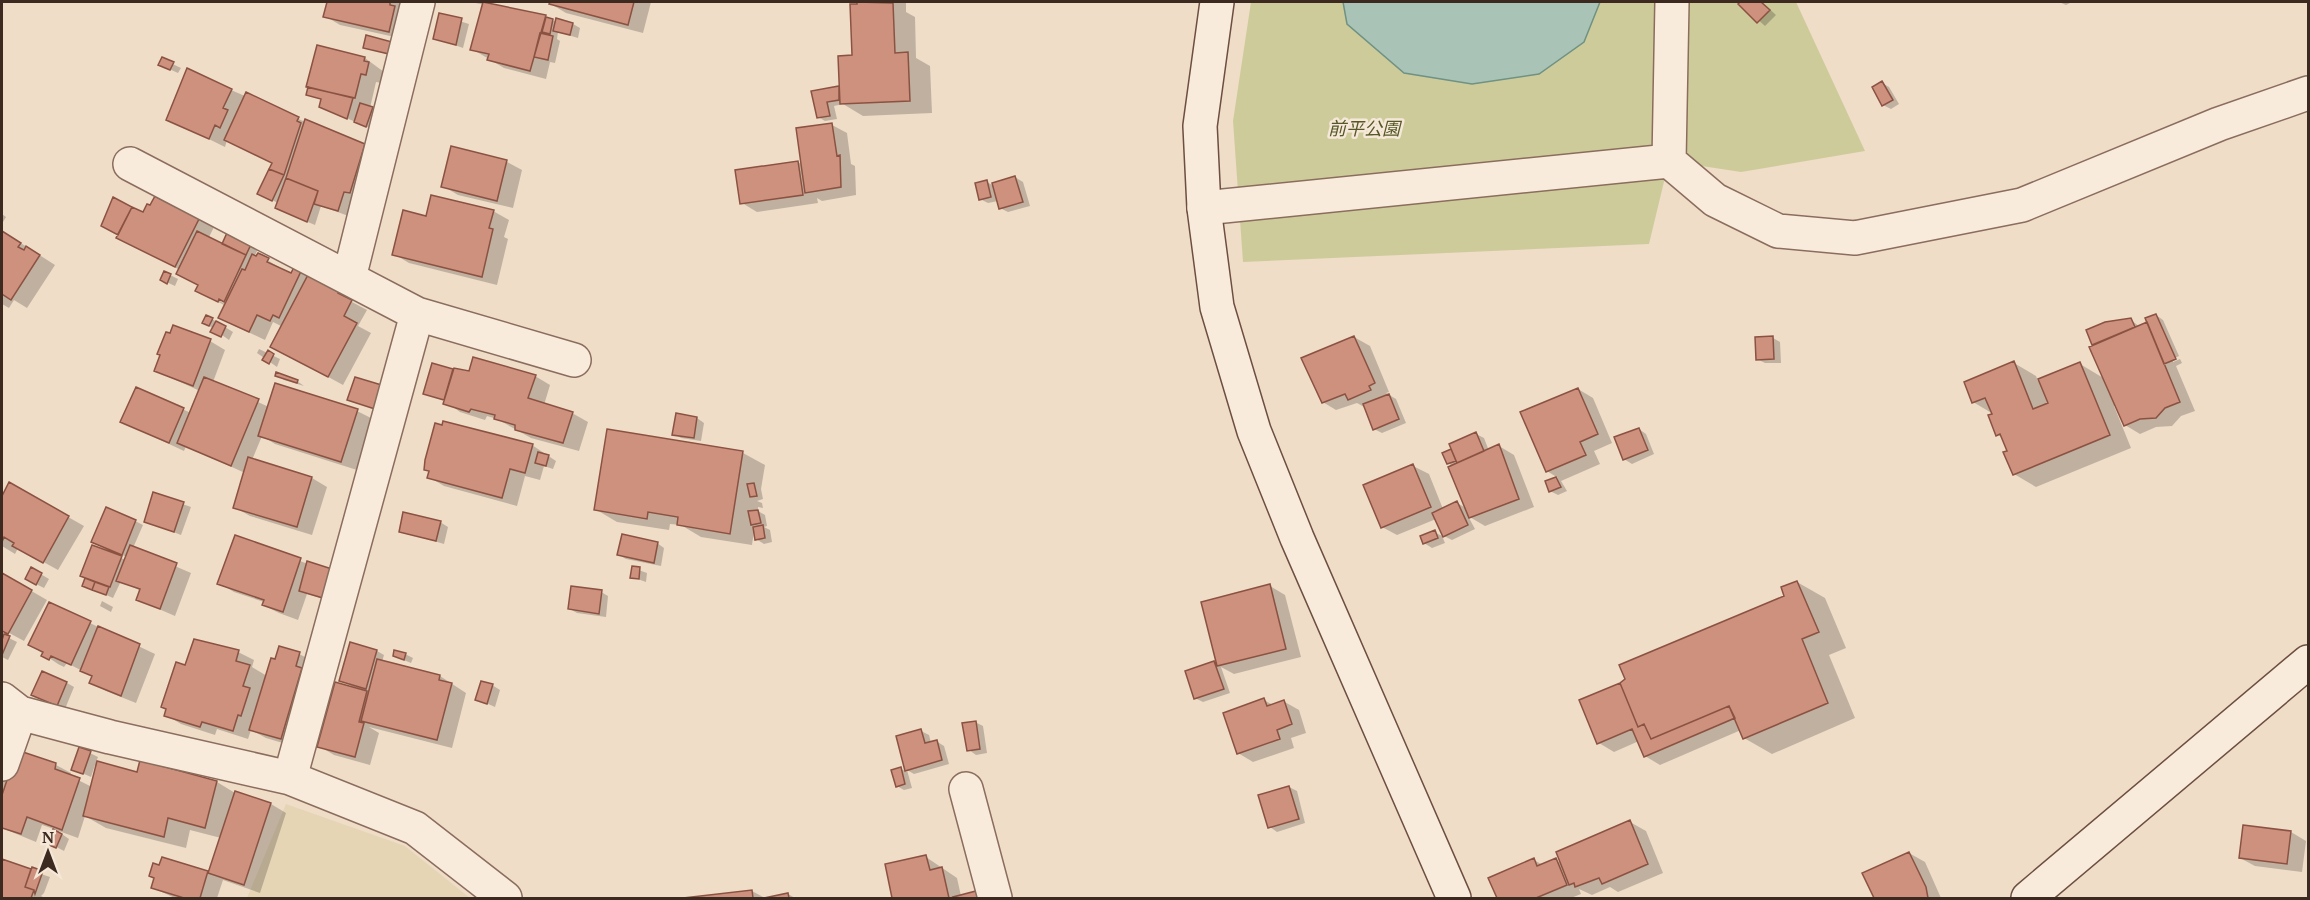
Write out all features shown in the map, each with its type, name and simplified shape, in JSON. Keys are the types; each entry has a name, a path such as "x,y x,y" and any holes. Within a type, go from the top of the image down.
{"street":[{"path":"349,278 418,2"},
{"path":"1217,2 1200,126 1204,208 1217,307 1254,431 1297,538 1454,898"},
{"path":"1669,161 1672,2"},
{"path":"1204,208 1669,161 1714,200 1778,231 1855,238 2022,205 2219,124 2308,93"},
{"path":"130,164 417,314 574,360"},
{"path":"290,778 417,314"},
{"path":"2028,898 2308,662"},
{"path":"2,764 10,706 110,738 290,778 415,828 505,898"},
{"path":"966,789 995,898"}],"shaded area":[{"path":"1343,2 1600,2 1584,42 1539,74 1472,84 1404,73 1347,24"},
{"path":"286,804 405,846 470,898 247,898"}],"green space":[{"name":"前平公園","path":"1251,2 1796,2 1865,151 1741,172 1669,161 1649,244 1243,262 1233,121"}],"building":[{"path":"327,2 390,2 390,5 395,6 389,32 323,17"},
{"path":"483,2 546,15 530,71 487,60 489,54 470,50"},
{"path":"550,2 634,2 628,25 549,4"},
{"path":"857,2 893,3 895,53 908,52 910,101 840,104 838,56 852,55 850,4 857,4"},
{"path":"1740,2 1761,2 1770,10 1757,23 1738,4"},
{"path":"439,13 462,18 456,45 433,39"},
{"path":"546,17 553,19 550,34 542,32"},
{"path":"556,18 573,23 570,35 553,31"},
{"path":"540,33 553,36 548,60 534,57"},
{"path":"366,35 392,42 389,54 363,48"},
{"path":"317,45 365,57 364,61 369,62 366,75 361,74 355,98 306,87"},
{"path":"162,57 174,62 170,70 158,65"},
{"path":"187,68 232,89 223,108 228,110 220,128 215,125 209,139 166,120"},
{"path":"1882,81 1893,100 1882,106 1872,87"},
{"path":"839,86 839,100 827,102 830,116 817,118 811,91"},
{"path":"308,87 353,98 347,119 319,107 321,99 306,95"},
{"path":"246,92 299,117 297,121 301,123 284,175 269,169 272,163 224,140"},
{"path":"360,103 373,107 366,127 354,122"},
{"path":"305,119 365,144 350,193 344,192 338,211 314,204 318,191 286,178"},
{"path":"832,123 837,156 840,155 841,187 805,193 796,128"},
{"path":"451,146 507,160 497,201 441,187"},
{"path":"798,161 803,195 740,204 735,170"},
{"path":"269,169 284,175 272,201 257,194"},
{"path":"1015,176 1023,202 999,209 992,183"},
{"path":"286,178 318,191 307,222 275,208"},
{"path":"987,180 991,197 979,200 975,183"},
{"path":"431,195 494,210 489,228 493,229 482,277 392,255 403,210 426,216"},
{"path":"155,196 176,207 202,213 175,267 116,238 132,207 143,212"},
{"path":"113,197 132,207 118,235 101,226"},
{"path":"230,226 254,238 246,255 222,244"},
{"path":"2,231 21,243 18,247 24,250 26,246 40,255 11,300 2,294"},
{"path":"197,231 246,255 224,302 219,299 218,302 195,291 198,285 176,274"},
{"path":"258,253 269,258 267,262 291,273 296,263 303,267 279,318 273,315 270,321 257,315 249,332 218,318 242,269 245,270 252,254 256,256"},
{"path":"164,271 171,274 167,284 160,280"},
{"path":"310,271 340,287 338,293 352,300 344,316 357,323 328,377 270,347"},
{"path":"2156,314 2176,359 2164,364 2145,318"},
{"path":"206,315 213,318 209,326 202,323"},
{"path":"2131,318 2135,327 2092,345 2086,330 2105,322"},
{"path":"216,321 226,326 221,337 210,332"},
{"path":"2147,322 2180,402 2165,408 2156,418 2140,419 2124,426 2089,347"},
{"path":"173,325 211,339 193,386 154,371 160,355 157,354 166,332 170,333"},
{"path":"1354,336 1375,383 1369,386 1371,390 1348,400 1345,394 1322,403 1301,358"},
{"path":"1773,336 1774,359 1756,360 1755,337"},
{"path":"268,350 274,354 269,364 262,360"},
{"path":"473,357 536,375 528,398 573,412 563,443 515,430 515,425 494,419 495,415 471,409 469,412 443,404 454,368 469,371"},
{"path":"2014,361 2033,409 2048,403 2038,379 2080,362 2110,435 2013,475 2003,452 2007,451 2000,434 1996,436 1988,415 1992,414 1985,398 1972,403 1964,382"},
{"path":"432,363 453,369 444,400 423,394"},
{"path":"276,372 298,380 297,383 275,376"},
{"path":"204,377 259,399 231,466 177,443"},
{"path":"355,377 385,386 378,410 347,400"},
{"path":"275,383 358,409 341,462 258,436"},
{"path":"136,387 184,408 169,443 120,422"},
{"path":"1578,388 1598,434 1580,442 1586,455 1546,472 1520,412"},
{"path":"1389,394 1399,419 1373,430 1363,404"},
{"path":"676,413 697,417 694,438 672,435"},
{"path":"443,421 533,444 525,473 510,469 502,498 427,478 429,471 424,470 425,460 435,423 442,425"},
{"path":"1639,428 1648,450 1623,460 1614,437"},
{"path":"607,429 743,451 730,534 677,525 678,517 648,512 647,519 594,510"},
{"path":"1476,432 1484,451 1457,463 1449,444"},
{"path":"1499,444 1519,499 1469,518 1448,467"},
{"path":"1451,449 1456,461 1447,464 1442,453"},
{"path":"538,452 549,455 546,466 535,463"},
{"path":"248,457 312,477 297,527 233,508"},
{"path":"1413,464 1431,507 1381,528 1363,485"},
{"path":"1556,477 1561,487 1549,492 1545,481"},
{"path":"9,482 69,516 43,563 12,546 14,543 4,537 2,542 2,496"},
{"path":"754,483 757,496 750,497 747,484"},
{"path":"153,492 184,502 174,532 144,522"},
{"path":"1457,501 1468,525 1443,537 1432,513"},
{"path":"106,507 136,520 122,555 91,542"},
{"path":"758,510 761,523 751,525 748,511"},
{"path":"403,512 441,521 436,541 399,532"},
{"path":"763,525 765,538 755,540 753,527"},
{"path":"1435,530 1438,538 1423,544 1420,536"},
{"path":"622,534 658,542 654,563 617,555"},
{"path":"235,535 301,558 283,612 262,605 264,600 217,584"},
{"path":"92,545 122,556 110,587 80,576"},
{"path":"130,545 177,563 160,609 136,600 140,589 116,581"},
{"path":"307,561 332,569 323,598 299,591"},
{"path":"632,566 640,567 639,579 630,578"},
{"path":"31,567 42,573 36,585 25,579"},
{"path":"2,573 32,590 8,634 2,631"},
{"path":"85,578 95,582 92,590 82,586"},
{"path":"1797,581 1819,632 1802,639 1828,703 1743,739 1729,706 1651,739 1644,724 1638,727 1620,683 1625,679 1619,665 1784,596 1781,587"},
{"path":"95,582 109,587 106,595 92,590"},
{"path":"1270,584 1286,649 1217,666 1201,602"},
{"path":"571,586 602,590 599,614 568,609"},
{"path":"49,602 91,621 71,665 51,656 49,660 41,656 43,652 28,645"},
{"path":"98,626 140,644 121,696 89,683 92,676 80,671"},
{"path":"4,634 10,636 2,655 2,640"},
{"path":"194,639 239,650 236,661 250,665 243,686 250,688 241,716 238,715 233,731 202,722 200,727 164,716 166,709 161,707 176,662 185,665"},
{"path":"350,642 377,650 366,689 339,681"},
{"path":"279,646 300,652 296,666 302,668 281,739 249,730 271,658 275,659"},
{"path":"394,650 406,653 404,660 393,656"},
{"path":"377,659 440,675 439,680 452,683 437,740 361,721"},
{"path":"1214,661 1224,689 1194,699 1185,671"},
{"path":"42,671 67,682 57,706 31,695"},
{"path":"481,681 493,684 487,704 475,700"},
{"path":"335,682 367,691 359,722 364,723 355,757 317,747"},
{"path":"1620,683 1638,727 1644,724 1651,739 1729,706 1735,718 1644,757 1632,729 1597,744 1579,700"},
{"path":"1264,698 1267,706 1284,700 1292,724 1277,730 1280,739 1237,754 1223,713"},
{"path":"976,721 980,749 967,751 962,723"},
{"path":"921,729 925,743 937,740 942,760 905,771 896,736"},
{"path":"79,747 91,751 83,774 71,770"},
{"path":"17,750 56,763 55,769 80,778 62,830 27,817 21,834 2,828 2,795"},
{"path":"140,760 217,781 205,828 168,818 164,837 83,816 97,761 137,772"},
{"path":"901,767 905,784 896,787 891,770"},
{"path":"1289,786 1299,819 1268,828 1258,795"},
{"path":"235,791 271,803 244,885 208,873"},
{"path":"1630,820 1648,864 1602,884 1599,878 1575,887 1574,883 1569,885 1556,852"},
{"path":"2243,825 2291,831 2287,864 2239,858"},
{"path":"53,829 62,834 56,848 47,844"},
{"path":"1909,852 1926,887 1928,898 1874,898 1862,873"},
{"path":"926,855 930,870 942,867 949,898 892,898 885,864"},
{"path":"162,857 208,871 200,898 184,898 151,888 154,878 149,876 153,863 159,865"},
{"path":"1534,858 1537,866 1556,858 1567,885 1536,898 1497,898 1488,878"},
{"path":"2,859 31,869 25,887 34,890 31,898 2,898"},
{"path":"32,867 43,871 35,894 34,890 25,887"},
{"path":"752,890 753,898 683,898"},
{"path":"976,891 978,898 953,897"},
{"path":"788,893 789,898 764,898"}]}
